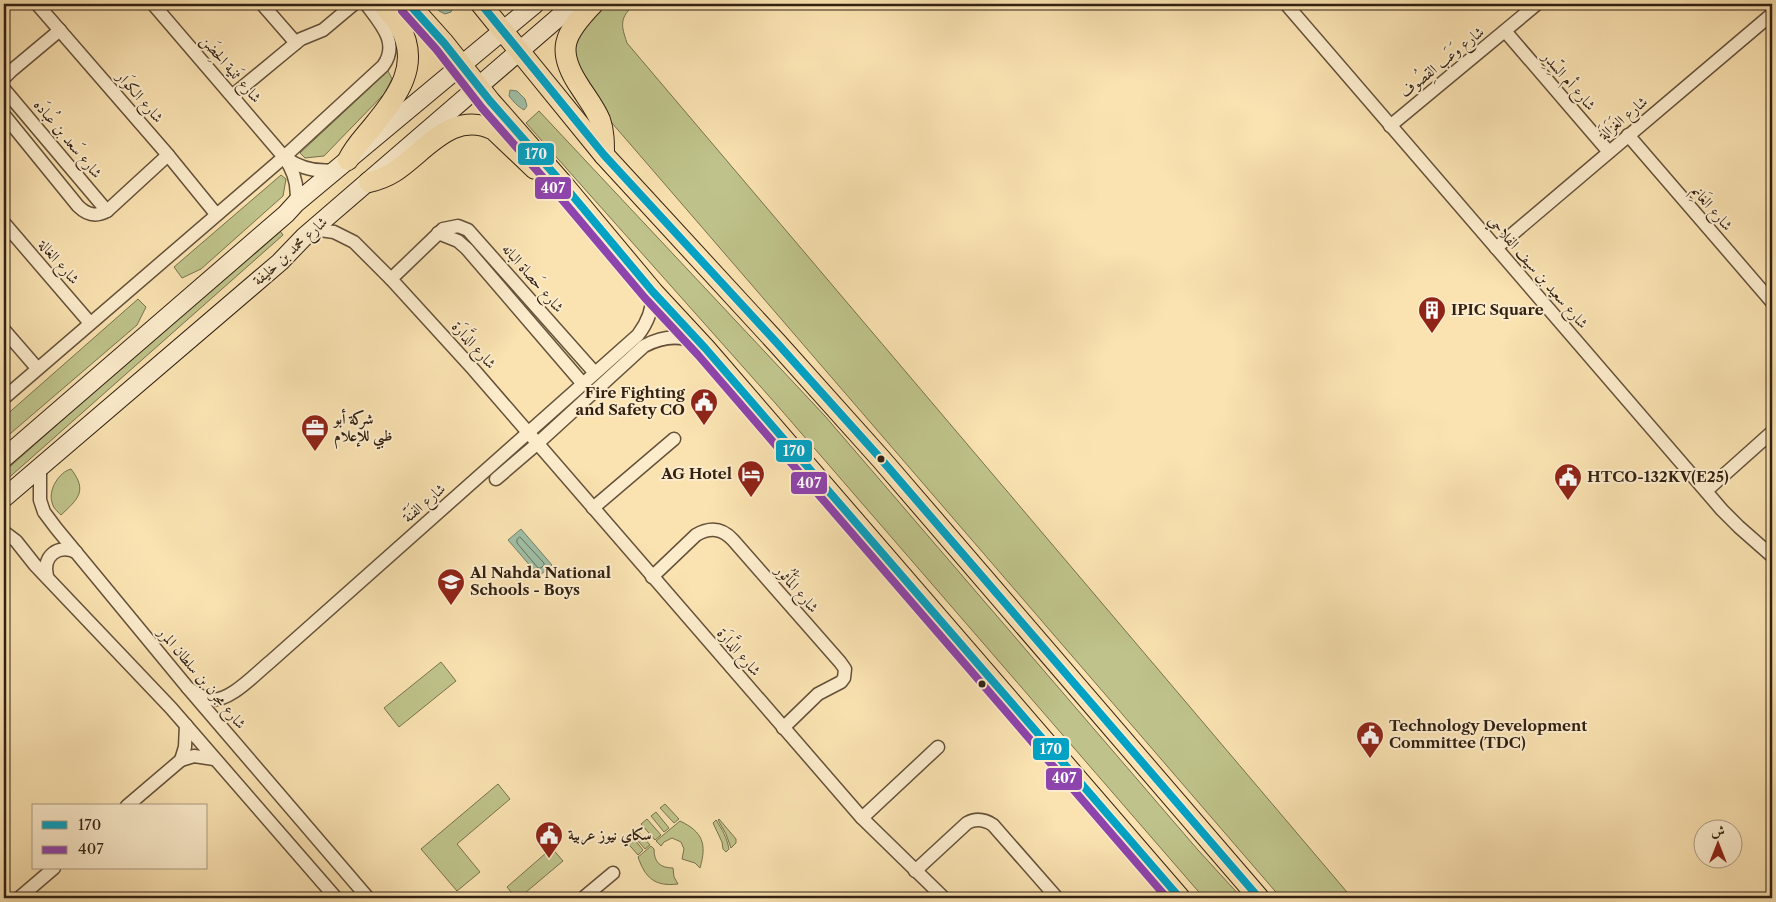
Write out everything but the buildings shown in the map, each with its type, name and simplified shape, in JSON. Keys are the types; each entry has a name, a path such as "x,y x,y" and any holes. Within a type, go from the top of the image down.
{"main road":[{"path":"342,165 356,145 394,100 402,86 406,71 407,52 403,33 399,24 383,4"},
{"path":"408,4 653,292 702,345 1180,898"},
{"path":"481,4 604,154 874,452 1259,898"},
{"name":"شارع محمد بن خليفة","path":"4,458 278,221 296,203 535,4"},
{"name":"شارع محمد بن خليفة","path":"4,498 280,262 313,229 574,4"},
{"path":"592,4 572,27 568,37 566,58 574,78 593,106 600,121 604,138 604,154"},
{"path":"422,97 433,97 438,100 442,110 440,121"},
{"path":"369,182 393,173 451,128 470,124 486,126 494,130 540,173 562,183"}],"street":[{"name":"شارع الكوَار","path":"37,4 168,154 216,214"},
{"name":"شارع ثَنية الحِضَن","path":"153,4 233,95 284,157 296,178 296,203"},
{"path":"262,4 296,43"},
{"path":"233,95 301,39 323,30 354,4"},
{"path":"4,398 284,157 383,66 387,60 390,48 388,34 366,4"},
{"name":"شارع سعيد بن سيف الفلاحي","path":"1286,4 1730,519 1772,556"},
{"name":"شارع وَعَب القِصُوف","path":"1390,126 1537,4"},
{"name":"شارع الغَزَالَة","path":"1496,248 1772,14"},
{"path":"4,78 10,70 60,30"},
{"name":"شارع أم السِّدِر","path":"1506,31 1609,152"},
{"name":"شارع سَعد بن عُبادَه","path":"4,89 107,211"},
{"path":"4,115 81,209 93,214 102,214 107,211 168,154"},
{"name":"شارع الغَانِم","path":"1628,135 1772,302"},
{"name":"شارع ثَنية الحِضَن","path":"284,157 305,168 320,170 342,165"},
{"name":"شارع الغالة","path":"4,223 90,323"},
{"name":"شارع حَصاة البانه","path":"438,233 448,227 458,226 472,233 594,373"},
{"name":"شارع الدَّارَة","path":"313,229 334,232 354,242 391,279 538,443 862,818 944,898"},
{"path":"391,279 438,233"},
{"name":"شارع حَصاة البانه","path":"438,233 458,241 467,249 583,384"},
{"name":"شارع الفَنّة","path":"188,688 208,699 214,700 227,697 232,693 638,335 644,328 651,310 653,292"},
{"path":"4,330 37,368"},
{"path":"496,479 644,346 653,341 673,337 702,345"},
{"path":"1706,491 1772,432"},
{"path":"593,508 674,440"},
{"name":"شارع مجرن بن سلطان المرر","path":"40,466 39,488 44,512 188,688 368,898"},
{"name":"شارع المَأْثُور","path":"652,577 696,535 711,529 720,530 733,540 840,662 845,669 844,678 841,682 818,694 783,728"},
{"path":"4,532 16,541 171,708 336,898"},
{"path":"47,576 46,564 53,553 64,549 76,552"},
{"path":"181,760 185,747 186,726"},
{"path":"862,818 938,747"},
{"path":"129,804 181,760 194,756 214,759"},
{"path":"915,871 967,823 972,820 983,820 993,825 1057,898"},
{"path":"19,898 52,870"},
{"path":"583,898 613,873"}],"shaded area":[{"path":"600,4 635,4 626,13 623,22 623,31 627,43 1352,898 1281,898 612,123 578,63 573,48 575,33"},
{"path":"388,71 392,79 384,94 324,156 305,158 300,153"},
{"path":"539,111 825,416 1198,850 1242,898 1204,898 776,404 526,123"},
{"path":"281,175 286,179 283,196 201,269 182,278 174,267"},
{"path":"278,228 283,235 4,482 4,472"},
{"path":"138,299 146,307 137,325 4,439 4,417"},
{"path":"71,469 79,483 79,494 61,515 53,506 51,497 53,487 62,474"},
{"path":"441,662 456,681 399,727 384,708"},
{"path":"498,784 510,799 457,844 480,872 457,891 421,849"},
{"path":"665,804 679,819 674,823 660,808"},
{"path":"656,812 669,828 664,832 651,816"},
{"path":"647,819 661,835 655,840 641,824"},
{"path":"716,820 727,841 729,849 726,852 723,849 722,842 713,823"},
{"path":"718,820 736,839 736,843 731,848"},
{"path":"680,821 694,830 701,840 703,852 700,868 695,863 682,859 684,849 681,842 672,838 661,846 656,841"},
{"path":"636,829 650,845 645,849 631,833"},
{"path":"630,834 643,850 638,855 624,839"},
{"path":"545,840 563,861 519,898 503,898 511,892 507,887 546,853 540,845"},
{"path":"651,846 654,849 657,861 661,865 673,868 674,877 678,884 663,884 647,875 638,857"}],"water":[{"path":"436,4 455,4 451,12 445,14 439,11"},
{"path":"510,90 517,91 525,99 527,106 524,110 509,96"},
{"path":"521,529 552,565 539,576 508,540"}],"transit line":[{"name":"170","path":"409,4 653,292 705,348 1180,898"},
{"name":"170","path":"481,4 604,155 881,459 1259,898"},
{"name":"407","path":"402,11 436,49 482,108 645,298 698,355 1167,898"}],"place":[{"name":"IPIC Square","path":"1432,334"},
{"name":"Fire Fighting and Safety CO","path":"704,426"},
{"name":"شركة أبو ظبي للإعلام","path":"315,452"},
{"name":"AG Hotel","path":"751,498"},
{"name":"HTCO-132KV(E25)","path":"1568,501"},
{"name":"Al Nahda National Schools - Boys","path":"451,606"},
{"name":"Technology Development Committee (TDC)","path":"1370,759"},
{"name":"سكاي نيوز عربية","path":"549,859"}]}
